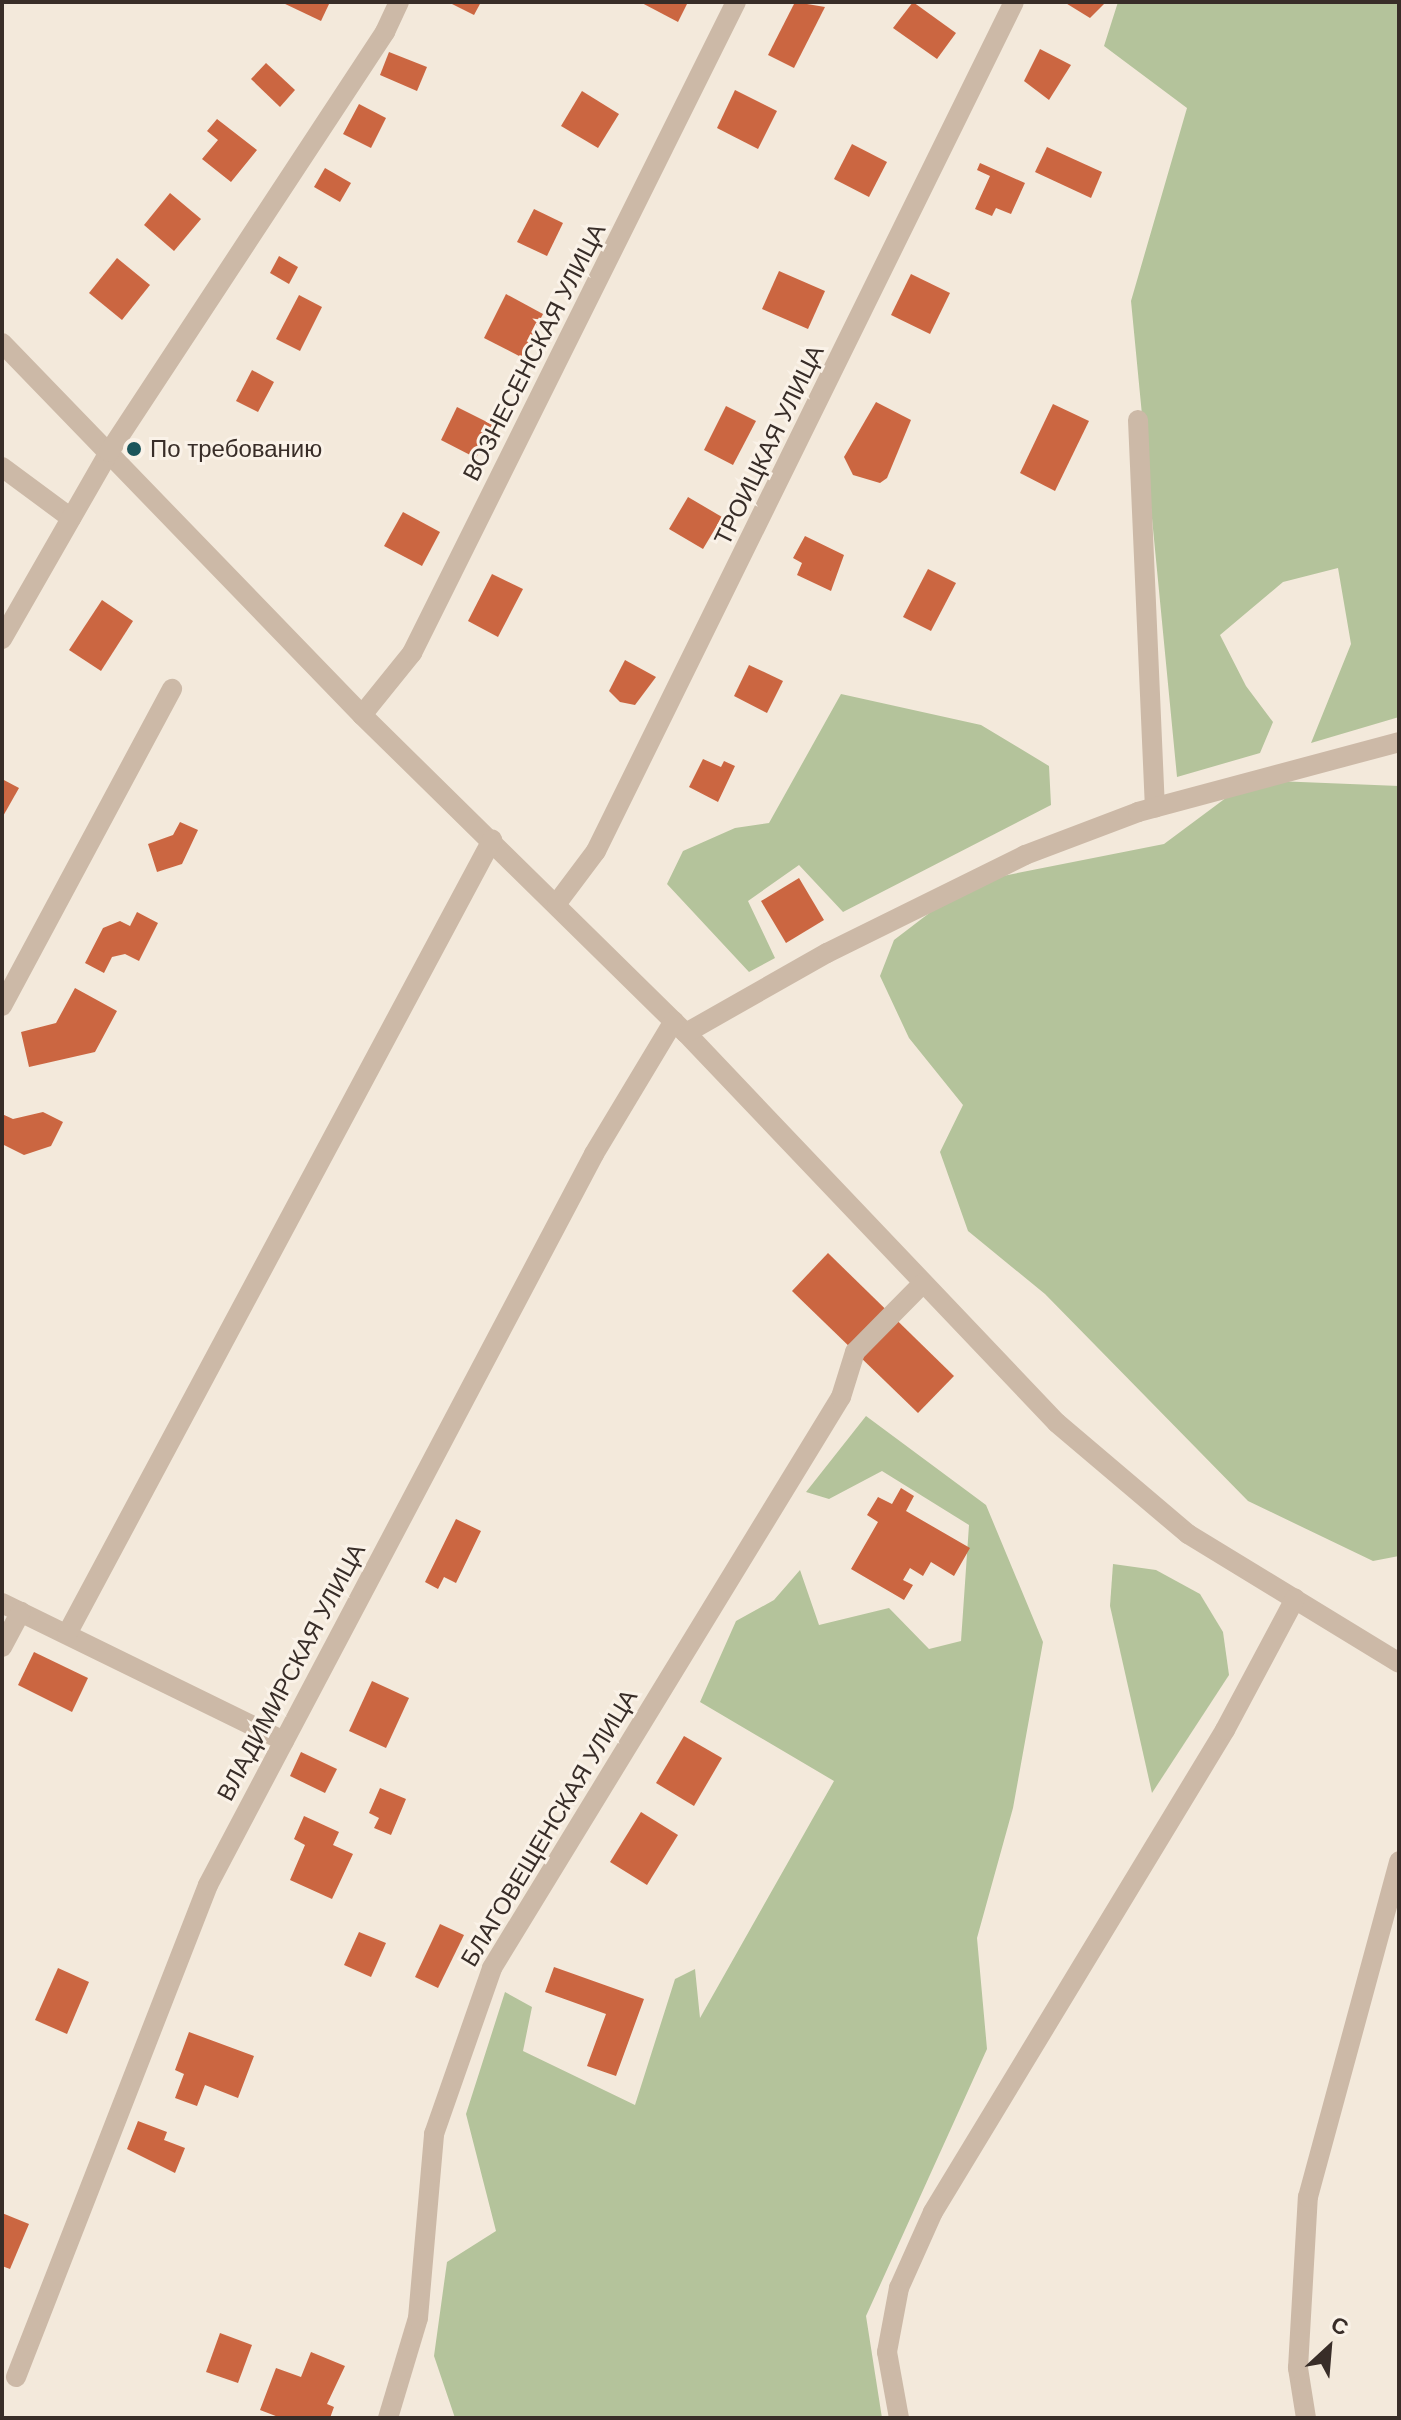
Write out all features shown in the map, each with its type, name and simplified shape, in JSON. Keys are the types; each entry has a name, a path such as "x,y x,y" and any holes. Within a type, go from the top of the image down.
{"street":[{"path":"2,639 109,452 385,32 399,2"},
{"name":"ВОЗНЕСЕНСКАЯ УЛИЦА","path":"362,715 412,653 736,2"},
{"name":"ТРОИЦКАЯ УЛИЦА","path":"557,903 596,851 1014,2"},
{"path":"2,343 362,715 680,1027 1057,1423 1188,1534 1399,1663"},
{"path":"1138,420 1155,808"},
{"path":"2,467 71,518"},
{"path":"2,1006 172,689"},
{"path":"680,1027 1025,855 1155,808 1399,742"},
{"path":"67,1634 492,840"},
{"name":"ВЛАДИМИРСКАЯ УЛИЦА","path":"16,2377 208,1885 594,1154 680,1027"},
{"name":"БЛАГОВЕЩЕНСКАЯ УЛИЦА","path":"388,2418 405,2374 418,2318 434,2134 492,1968 841,1397 855,1352 923,1283"},
{"path":"899,2418 887,2352 899,2288 933,2212 1217,1743 1295,1599"},
{"path":"2,1647 11,1607 284,1741"},
{"path":"1306,2418 1298,2368 1308,2197 1399,1861"}],"green space":[{"path":"1118,2 1399,2 1399,717 1311,743 1351,644 1338,568 1283,582 1220,635 1246,686 1273,722 1260,753 1177,777 1131,301 1187,108 1104,46"},
{"path":"841,694 981,725 1049,766 1051,805 843,912 799,865 748,901 775,958 749,972 667,884 683,851 735,828 769,823"},
{"path":"1250,780 1399,786 1399,1556 1373,1561 1248,1501 1045,1294 968,1231 940,1152 963,1105 909,1038 880,976 894,940 932,911 952,886 1164,844"},
{"path":"866,1416 986,1505 1043,1642 1013,1808 977,1938 987,2049 866,2316 882,2418 455,2418 434,2356 447,2262 496,2231 466,2114 505,1992 532,2007 523,2051 635,2105 675,1979 695,1969 700,2018 834,1781 700,1702 736,1621 774,1600 800,1570 819,1625 889,1608 929,1649 961,1641 969,1525 882,1471 829,1499 806,1492"},
{"path":"1113,1564 1156,1570 1200,1594 1223,1632 1229,1675 1152,1793 1110,1606"}],"building":[{"path":"281,2 330,2 321,21"},
{"path":"448,2 481,2 474,15"},
{"path":"640,2 688,2 678,22"},
{"path":"795,2 825,7 794,68 768,55"},
{"path":"913,2 956,33 937,59 893,28"},
{"path":"1064,2 1106,2 1090,18"},
{"path":"1040,49 1071,65 1049,100 1024,81"},
{"path":"389,52 427,67 417,91 380,75"},
{"path":"266,63 295,90 280,107 251,79"},
{"path":"735,90 777,111 758,149 717,128"},
{"path":"582,91 619,114 598,148 561,126"},
{"path":"359,104 386,118 371,148 343,134"},
{"path":"217,119 257,150 231,182 202,159 218,140 207,131"},
{"path":"852,144 887,162 869,197 834,179"},
{"path":"1047,147 1102,172 1091,198 1035,172"},
{"path":"980,163 1025,183 1011,214 996,208 992,216 975,209 990,176 977,170"},
{"path":"325,168 351,183 340,202 314,187"},
{"path":"170,193 201,219 174,251 144,225"},
{"path":"534,209 563,223 547,256 517,242"},
{"path":"279,256 298,267 289,284 270,273"},
{"path":"117,258 150,285 122,320 89,293"},
{"path":"779,271 825,291 808,329 762,309"},
{"path":"911,274 950,293 930,334 891,315"},
{"path":"506,294 543,314 521,357 484,338"},
{"path":"299,295 322,307 300,351 276,339"},
{"path":"252,370 274,382 258,412 236,401"},
{"path":"876,402 911,420 887,478 880,483 853,475 844,457"},
{"path":"1053,404 1089,421 1055,491 1020,473"},
{"path":"726,406 756,421 733,465 704,450"},
{"path":"457,407 493,425 476,458 441,440"},
{"path":"688,497 722,517 703,549 669,529"},
{"path":"403,512 440,532 422,566 384,546"},
{"path":"805,536 844,555 831,591 797,575 802,563 793,558"},
{"path":"928,569 956,583 931,631 903,617"},
{"path":"492,574 523,589 498,637 468,621"},
{"path":"102,600 133,621 101,671 69,650"},
{"path":"625,660 656,677 635,705 620,702 609,691"},
{"path":"749,665 783,681 767,713 734,696"},
{"path":"703,759 721,767 724,761 735,766 718,802 689,787"},
{"path":"2,779 19,788 2,818"},
{"path":"180,822 198,830 182,864 157,872 148,844 173,835"},
{"path":"799,878 824,920 786,943 761,901"},
{"path":"137,912 158,923 139,961 125,954 112,957 104,973 85,963 103,928 120,921 130,926"},
{"path":"75,988 117,1011 95,1052 29,1067 21,1032 56,1023"},
{"path":"43,1112 63,1122 51,1146 24,1155 2,1144 2,1114 13,1119"},
{"path":"828,1253 954,1376 918,1413 792,1291"},
{"path":"901,1488 914,1496 906,1511 970,1548 954,1576 931,1562 923,1576 910,1568 903,1580 913,1585 904,1600 851,1569 878,1522 867,1515 878,1497 892,1504"},
{"path":"456,1519 481,1531 456,1583 444,1577 438,1589 425,1582"},
{"path":"34,1652 88,1678 72,1712 18,1685"},
{"path":"372,1681 409,1698 386,1748 349,1731"},
{"path":"684,1736 722,1758 694,1806 656,1783"},
{"path":"301,1752 337,1769 325,1793 290,1776"},
{"path":"380,1788 406,1799 391,1835 374,1828 379,1818 369,1813"},
{"path":"641,1812 678,1835 647,1885 610,1862"},
{"path":"304,1816 339,1832 333,1845 353,1854 332,1899 290,1880 305,1845 294,1839"},
{"path":"440,1924 464,1935 438,1988 415,1977"},
{"path":"359,1932 386,1943 371,1977 344,1965"},
{"path":"554,1967 644,1999 616,2076 587,2066 606,2014 545,1992"},
{"path":"58,1968 89,1982 67,2034 35,2020"},
{"path":"189,2032 254,2056 238,2098 205,2085 197,2106 175,2098 184,2074 175,2070"},
{"path":"138,2121 167,2132 164,2140 185,2148 175,2173 127,2149"},
{"path":"2,2213 29,2224 10,2269 2,2266"},
{"path":"220,2333 252,2345 238,2383 206,2372"},
{"path":"311,2352 345,2366 327,2404 334,2407 330,2418 281,2418 260,2410 276,2368 301,2377"}],"place":[{"name":"По требованию","path":"134,449"}]}
